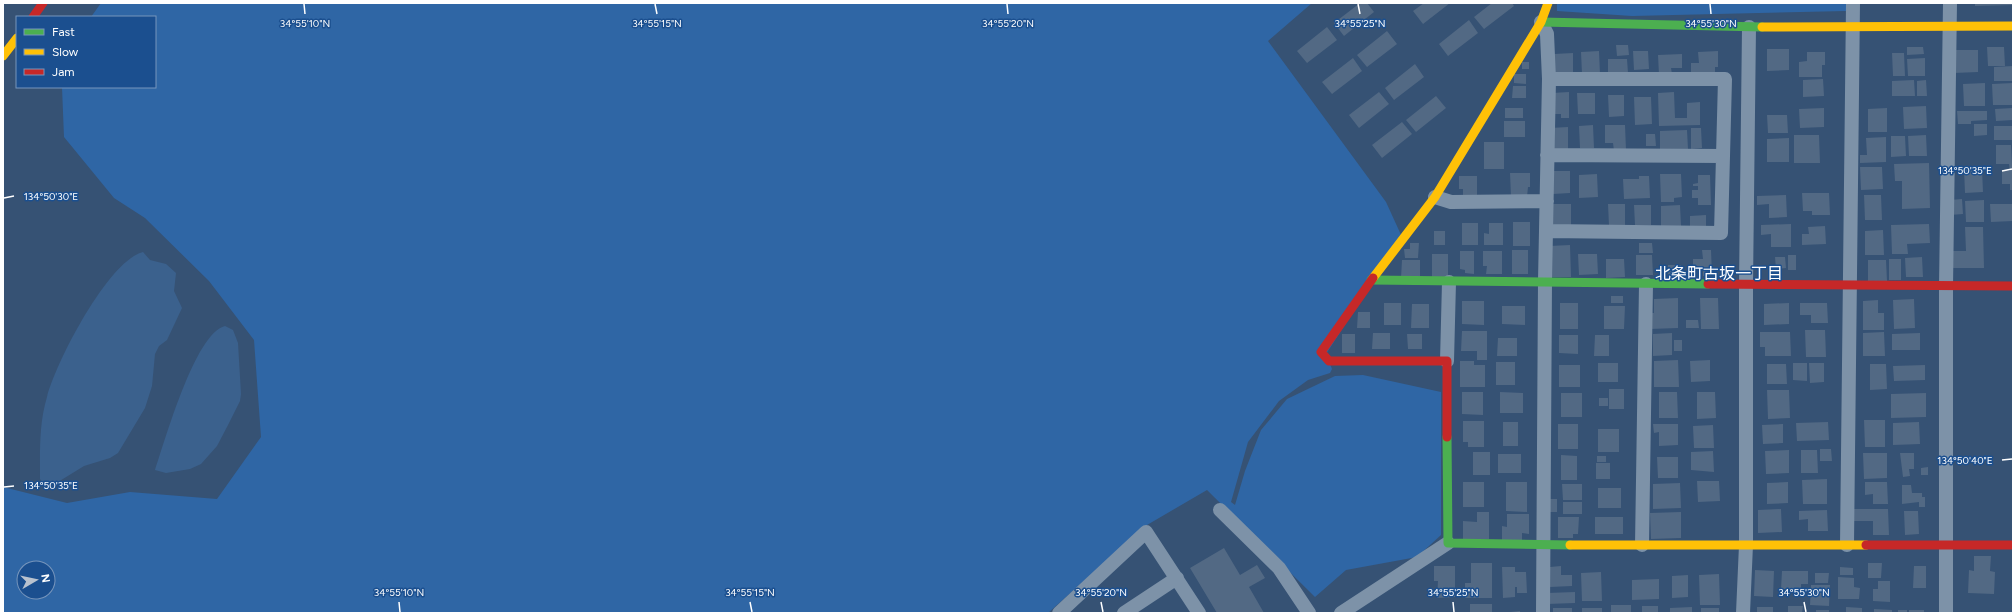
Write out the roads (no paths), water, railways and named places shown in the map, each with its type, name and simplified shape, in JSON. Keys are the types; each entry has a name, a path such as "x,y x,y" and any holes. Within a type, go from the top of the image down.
{"street":[{"path":"34,16 43,3"},
{"path":"1447,361 1329,361 1321,352 1371,280 1435,196 1541,22 1548,3"},
{"path":"1847,545 1853,3"},
{"path":"1946,613 1946,287 1950,3"},
{"path":"1541,22 1749,27 1853,25 2013,26"},
{"path":"1541,22 1547,34 1549,79 1545,281 1543,613"},
{"path":"1743,613 1746,545 1746,285 1749,27"},
{"path":"3,56 16,39"},
{"path":"1547,231 1721,233 1725,79 1549,79"},
{"path":"1547,155 1723,156"},
{"path":"1435,196 1451,202 1547,201"},
{"path":"1371,280 1946,287 2013,286"},
{"path":"1448,544 1447,361 1449,282"},
{"path":"1642,545 1646,284"},
{"path":"1220,510 1279,568 1309,613"},
{"path":"1059,613 1146,532 1199,613"},
{"path":"1341,613 1448,544 2013,545"},
{"path":"1124,613 1176,578"}],"district":[{"name":"北条町古坂一丁目","path":"1719,273"}]}
